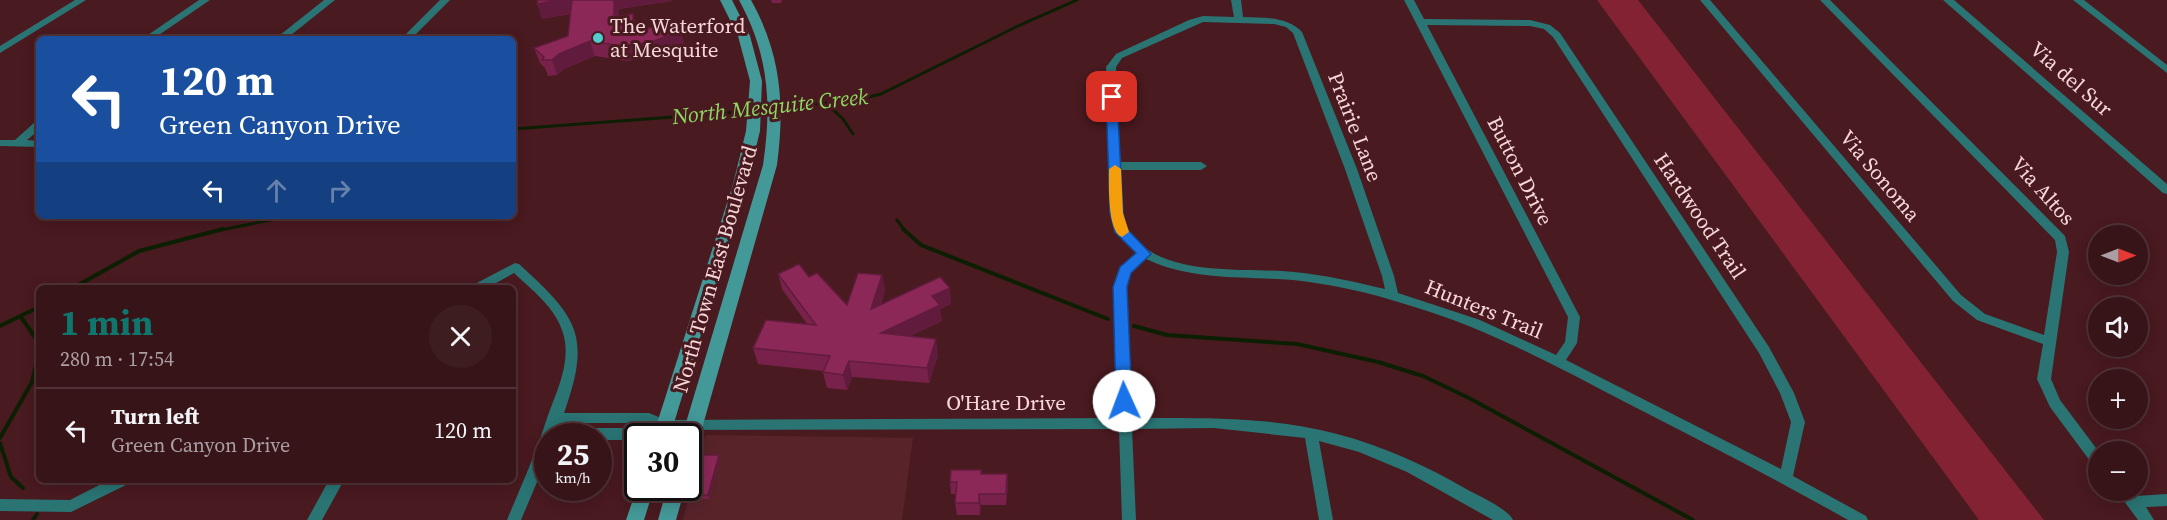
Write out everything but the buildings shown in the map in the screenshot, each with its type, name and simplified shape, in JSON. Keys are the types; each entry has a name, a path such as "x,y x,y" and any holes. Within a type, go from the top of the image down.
{"main road":[{"name":"North Town East Boulevard","path":"665,423 740,184 753,131 756,90 750,54 744,36 726,0"},
{"name":"North Town East Boulevard","path":"695,423 770,165 775,131 767,49 745,0"},
{"path":"750,54 767,49"},
{"path":"635,520 641,501"},
{"path":"667,520 672,501"}],"street":[{"path":"0,50 81,0"},
{"path":"151,36 205,0"},
{"path":"284,36 330,0"},
{"path":"409,36 445,0"},
{"path":"1236,0 1239,20"},
{"name":"Button Drive","path":"1409,0 1574,317 1571,343 1558,361"},
{"name":"Via Sonoma","path":"1705,0 1957,298 1981,317 2050,342"},
{"name":"Via Altos","path":"1825,0 2061,239 2063,252 2044,379 2055,403 2088,448"},
{"name":"Via del Sur","path":"1948,0 2167,190"},
{"path":"2078,0 2167,70"},
{"name":"Prairie Lane","path":"1144,254 1120,229 1117,213 1111,67 1119,57 1192,22 1203,19 1280,22 1297,32 1351,169 1388,276 1392,295"},
{"name":"Hardwood Trail","path":"1422,22 1530,23 1547,27 1557,35 1764,350 1787,393 1798,422 1786,477"},
{"path":"18,143 36,127"},
{"path":"0,143 36,144"},
{"path":"1115,166 1201,166"},
{"path":"1129,520 1120,287 1125,271 1144,254"},
{"name":"Hunters Trail","path":"1144,254 1183,270 1293,276 1392,295 1480,325 1558,361 1786,477"},
{"path":"482,285 515,267 552,303 563,320 572,344 570,367 552,423"},
{"path":"554,418 649,418 654,423"},
{"name":"O'Hare Drive","path":"702,424 1214,423 1311,433 1354,444 1402,462 1445,483 1506,520"},
{"path":"1311,433 1326,520"},
{"path":"514,520 534,469"},
{"path":"1786,477 1861,520"},
{"path":"0,505 71,506 117,483"},
{"path":"314,520 335,483"},
{"path":"2148,498 2167,500"},
{"path":"2131,501 2147,520"}],"shaded area":[{"path":"1597,0 1638,0 2044,520 1979,520"},
{"path":"705,435 913,438 902,520 683,520 688,501 702,501 702,447"}],"waterway":[{"name":"North Mesquite Creek","path":"826,103 843,103 881,94 1016,27 1077,0"},
{"name":"North Mesquite Creek","path":"516,129 826,103"},
{"path":"826,103 843,119 853,134"},
{"name":"North Mesquite Creek","path":"216,231 276,219"},
{"path":"897,220 905,230"},
{"name":"North Mesquite Creek","path":"216,231 223,229"},
{"path":"905,230 921,245 1108,319"},
{"name":"North Mesquite Creek","path":"78,285 139,251 216,231"},
{"name":"North Mesquite Creek","path":"0,326 36,308"},
{"path":"21,317 36,339"},
{"path":"1134,326 1167,335 1297,344 1378,362 1423,376 1469,398 1693,520"},
{"path":"0,438 32,382 36,365"},
{"path":"0,443 11,477 23,488"},
{"path":"33,520 37,514"}],"slow traffic":[{"path":"1115,169 1117,213 1122,232"}],"place":[{"name":"The Waterford at Mesquite","path":"598,38"}],"route":[{"path":"1112,97 1117,213 1120,229 1144,254 1125,271 1120,287 1124,401"}]}
